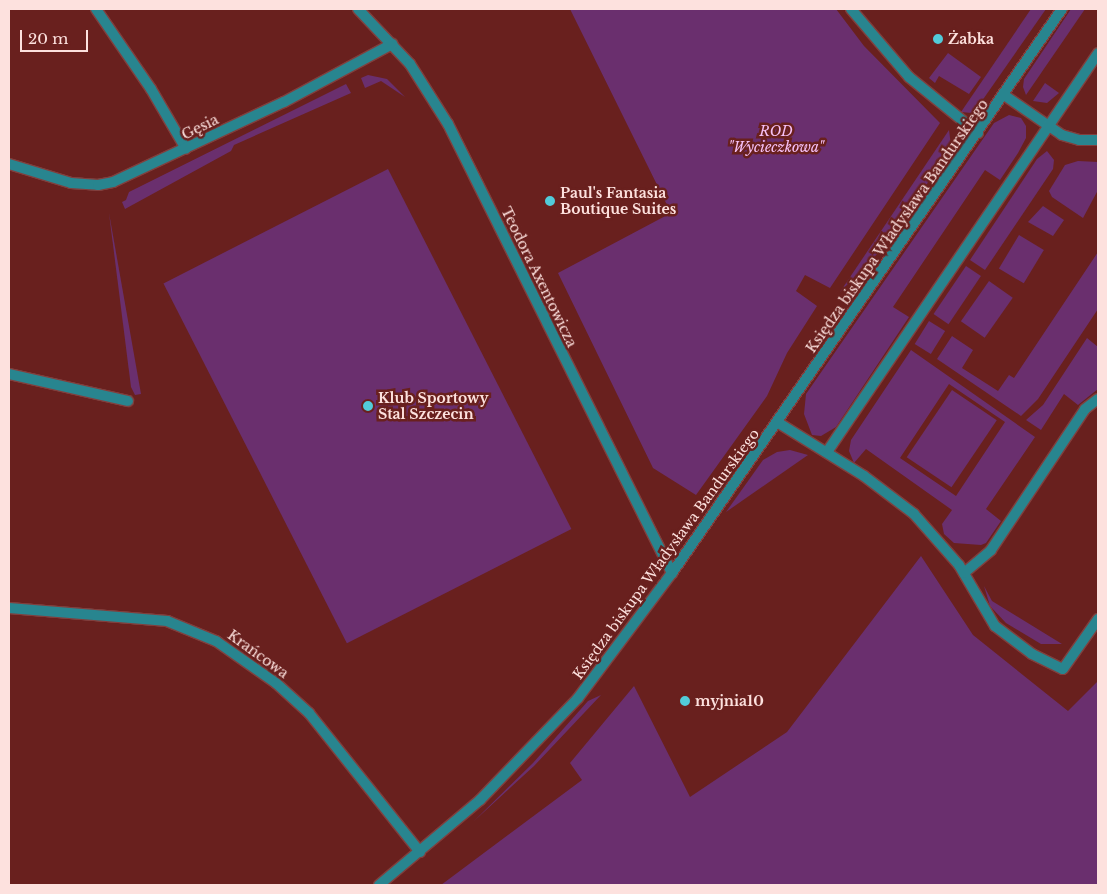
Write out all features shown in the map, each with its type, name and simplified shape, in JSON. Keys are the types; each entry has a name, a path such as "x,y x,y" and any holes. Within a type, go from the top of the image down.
{"street":[{"path":"96,9 151,89 186,149"},
{"name":"Teodora Axentowicza","path":"358,9 392,44 422,80 448,124 672,574"},
{"path":"851,9 909,77 978,133"},
{"name":"Księdza biskupa Władysława Bandurskiego","path":"379,885 480,800 556,724 672,574 1062,9"},
{"name":"Gęsia","path":"9,164 72,183 98,185 122,179 284,102 392,44"},
{"path":"827,452 1098,53"},
{"name":"Księdza biskupa Władysława Bandurskiego","path":"1004,95 1048,126 1079,140 1098,140"},
{"path":"9,374 128,401"},
{"path":"964,572 991,550 1085,409 1098,398"},
{"name":"Księdza biskupa Władysława Bandurskiego","path":"777,422 827,452 914,514 944,545 964,572 995,626 1032,654 1063,669 1098,619"},
{"name":"Krańcowa","path":"9,608 167,621 216,640 276,683 302,707 420,852"}],"green space":[{"name":"ROD \"Wycieczkowa\"","path":"570,9 836,9 864,46 940,123 830,288 805,275 796,291 817,306 787,353 767,396 696,495 653,468 558,273 671,213"},
{"path":"1031,9 1046,9 977,108 971,113 961,112"},
{"path":"1071,9 1085,9 1026,95 1023,87 1024,79"},
{"path":"948,53 981,77 969,94 939,76 935,83 929,78"},
{"path":"368,75 387,79 405,97 381,81 365,88 361,78"},
{"path":"1045,83 1059,93 1047,103 1033,101"},
{"path":"346,84 351,93 234,145 231,151 125,209 122,202 126,200 129,192"},
{"path":"1009,115 1021,118 1026,126 1026,138 1018,153 1000,180 985,170 893,307 909,317 836,427 821,436 812,435 804,414 806,394 994,123"},
{"path":"949,130 951,146 946,156 884,247 840,292"},
{"path":"1047,151 1054,160 1053,169 985,270 970,260 1037,159"},
{"path":"1078,161 1098,162 1098,190 1083,218 1052,197 1049,191 1065,165"},
{"name":"Klub Sportowy Stal Szczecin","path":"388,169 571,529 347,643 163,283"},
{"path":"1043,206 1064,220 1053,236 1028,222"},
{"path":"109,213 141,394 135,395 131,387"},
{"path":"1019,235 1044,250 1024,283 999,268"},
{"path":"1098,252 1098,309 1038,399 1021,416 937,359 952,336 973,350 962,368 998,391 1009,375 1014,378"},
{"path":"966,266 981,276 948,324 934,314"},
{"path":"989,281 1013,298 985,338 961,321"},
{"path":"929,321 945,331 931,354 915,344"},
{"path":"1087,338 1098,347 1098,389 1078,405 1064,394 1041,430 1026,420 1043,405"},
{"path":"911,350 1035,437 986,509 1001,521 986,543 981,545 954,543 944,534 942,524 952,510 866,449 854,463 849,451 851,440","holes":["949,384 1005,422 956,496 900,458"]},
{"path":"952,390 997,420 951,487 907,457"},
{"path":"790,450 808,455 726,512 763,460 777,452"},
{"path":"921,556 973,635 1068,711 1098,681 1098,885 441,885 582,780 570,763 634,686 690,797 787,732"},
{"path":"984,586 992,601 1062,644 1041,644 1006,623 990,606"},
{"path":"601,695 534,766 473,822 533,763 588,701"}],"place":[{"name":"Żabka","path":"938,39"},
{"name":"Paul's Fantasia Boutique Suites","path":"550,201"},
{"name":"Klub Sportowy Stal Szczecin","path":"368,406"},
{"name":"myjnia10","path":"685,701"}]}
